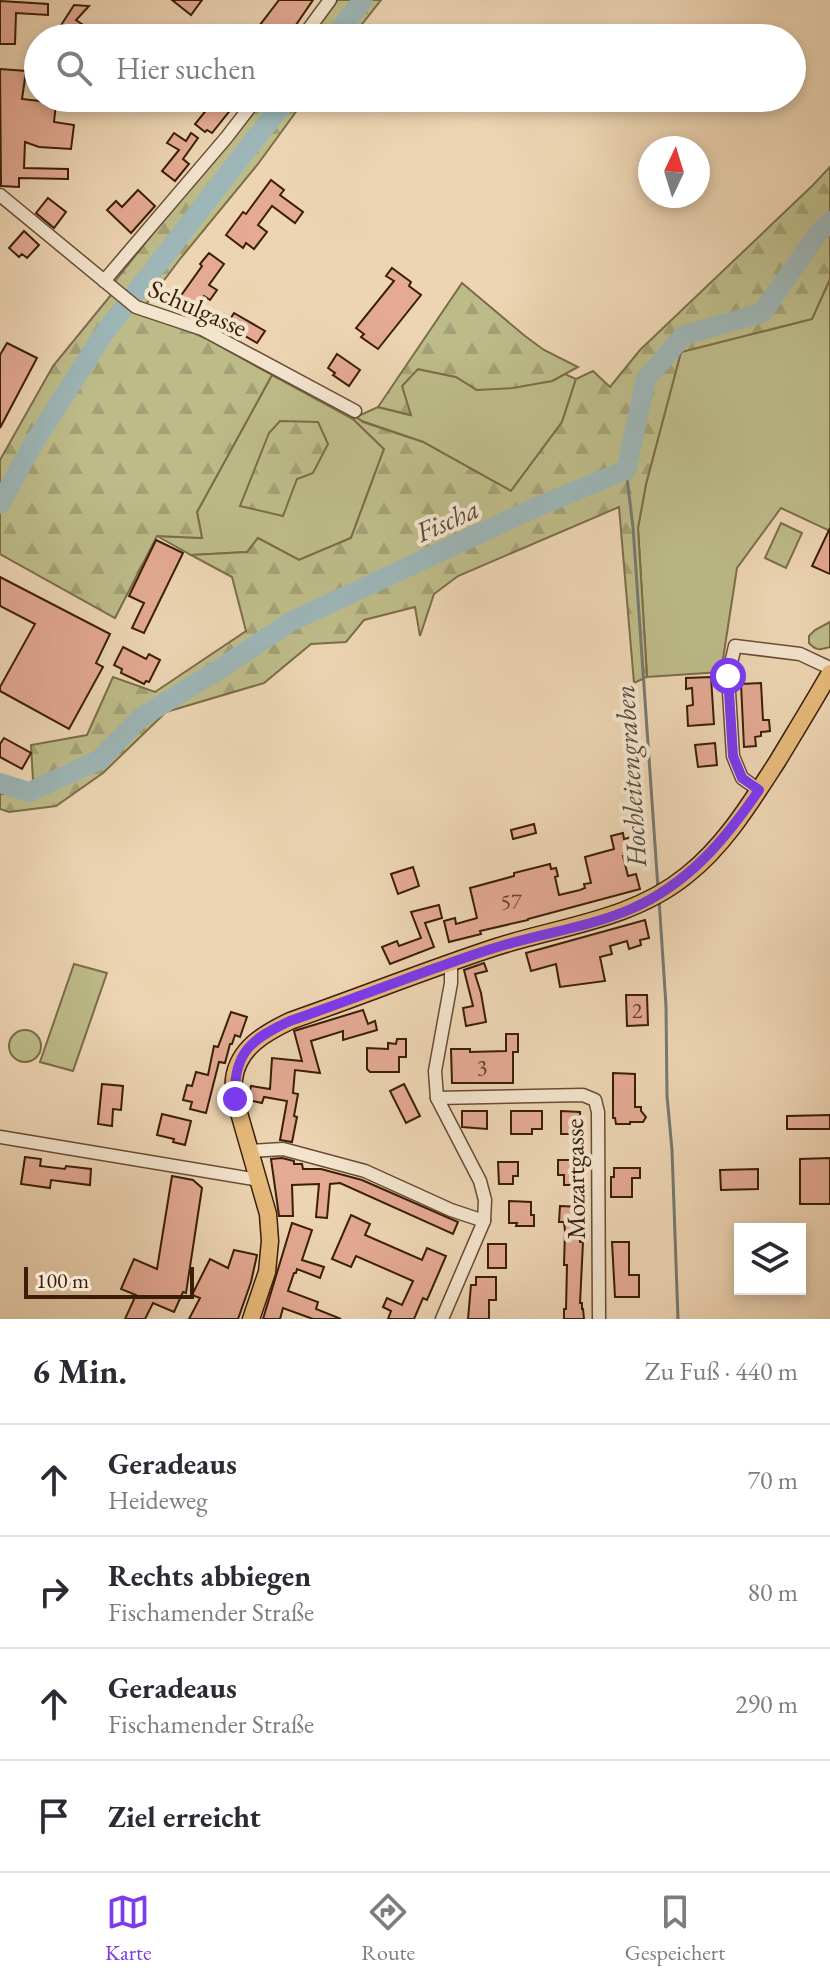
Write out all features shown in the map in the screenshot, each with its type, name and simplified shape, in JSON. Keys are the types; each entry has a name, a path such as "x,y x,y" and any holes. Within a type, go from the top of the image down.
{"main road":[{"path":"251,1319 267,1272 270,1241 268,1214 235,1099 234,1079 250,1045 268,1031 290,1021 451,962 632,908 686,877 713,851 759,790 830,671"}],"street":[{"path":"312,24 330,0"},
{"path":"104,281 246,112"},
{"name":"Schulgasse","path":"0,195 136,307 202,329 355,411"},
{"path":"759,790 742,778 733,756 728,676 735,646 800,654 830,671"},
{"path":"442,1319 484,1221 485,1200 480,1181 437,1098 435,1071 451,983 451,962"},
{"name":"Mozartgasse","path":"437,1098 583,1095 595,1100 598,1112 599,1319"},
{"path":"0,1137 259,1180"},
{"path":"250,1151 283,1149 365,1171 451,1210 484,1221"}],"green space":[{"path":"338,0 381,0 362,24 319,24"},
{"path":"249,112 296,112 144,307 146,311 207,339 272,375 197,512 202,538 157,536 115,618 0,554 0,460 53,366 111,295 116,280"},
{"path":"830,167 830,279 812,319 681,352 646,484 638,528 647,677 634,683 619,507 458,576 434,594 420,636 415,607 364,620 346,642 311,644 264,683 166,712 103,773 56,806 9,812 0,809 0,794 38,794 33,780 31,745 87,735 113,677 155,692 246,631 232,577 191,555 247,552 258,538 299,560 351,538 384,449 353,419 356,417 423,442 511,491 562,422 576,379 593,371 610,387 640,350"},
{"path":"830,279 830,531 781,508 737,568 721,672 647,677 638,528 646,484 681,352 812,319"},
{"path":"462,283 544,350 578,367 552,381 477,390 456,377 418,369 402,386 411,415 378,407"},
{"path":"417,369 456,377 477,390 552,381 565,374 576,379 562,422 511,491 423,442 356,417 378,407 410,415 402,386"},
{"path":"272,375 353,419 384,449 351,538 299,560 258,538 247,552 191,555 157,536 202,538 197,512"},
{"path":"280,421 318,422 328,444 313,473 297,479 283,516 240,506 269,433"},
{"path":"781,523 802,533 786,568 765,558"},
{"path":"830,622 830,647 821,649 809,643 809,636 815,630"},
{"path":"74,964 107,973 73,1071 40,1062"},
{"path":"25,1030 36,1035 41,1046 36,1057 25,1062 14,1057 9,1046 14,1035"}],"building":[{"path":"172,0 202,0 191,15"},
{"path":"279,0 313,0 297,24 261,24"},
{"path":"0,1 48,4 48,15 16,13 15,44 0,44"},
{"path":"74,5 89,6 76,20 82,24 62,24"},
{"path":"0,69 24,71 24,112 55,112 54,122 74,125 71,149 39,147 25,142 24,168 68,169 68,179 19,178 19,187 1,186"},
{"path":"205,112 229,112 212,133 195,124"},
{"path":"174,133 186,141 191,133 198,138 183,159 189,164 175,181 162,171 179,150 167,143"},
{"path":"271,180 284,190 280,195 303,212 295,223 272,206 258,225 267,232 254,249 246,243 243,248 226,235"},
{"path":"138,190 155,206 131,233 107,210 116,201 122,207"},
{"path":"48,198 66,212 54,228 36,213"},
{"path":"24,231 39,245 27,258 22,254 19,257 9,248"},
{"path":"209,253 224,264 209,285 217,290 210,300 204,296 193,311 183,304 186,301 180,297"},
{"path":"392,268 411,282 409,286 421,295 378,349 361,337 364,334 356,328 394,281 386,276"},
{"path":"234,313 265,331 257,343 243,335 241,339 224,329"},
{"path":"7,343 37,358 0,428 0,355"},
{"path":"337,354 360,370 349,386 328,368"},
{"path":"830,528 830,574 812,566"},
{"path":"156,540 183,553 144,633 132,628 144,603 129,596"},
{"path":"0,577 110,634 96,663 103,667 69,729 0,691 35,624 0,606"},
{"path":"123,647 146,659 149,654 160,660 149,682 144,684 121,673 122,669 114,665"},
{"path":"711,677 714,724 688,726 687,706 693,705 692,688 686,689 686,678"},
{"path":"761,683 763,720 769,720 770,731 761,732 761,736 755,737 756,746 744,747 741,684"},
{"path":"4,738 31,753 22,769 0,757 0,744"},
{"path":"715,743 717,765 698,767 695,745"},
{"path":"534,824 536,833 513,839 511,830"},
{"path":"623,833 624,839 643,834 644,850 623,856 628,876 636,874 640,889 449,942 444,921 455,918 456,924 477,918 470,888 550,864 551,869 556,868 559,895 580,890 585,888 584,884 591,883 585,857 614,849 611,836"},
{"path":"413,867 419,886 398,894 391,874"},
{"path":"439,905 442,918 425,923 434,947 390,964 382,947 397,941 399,946 421,938 411,912"},
{"path":"645,920 649,938 640,940 641,945 629,949 627,941 610,946 612,954 600,957 605,981 560,987 556,964 531,971 526,953"},
{"path":"484,963 487,971 475,974 486,1022 466,1026 463,1008 473,1006 464,970"},
{"path":"626,995 647,995 648,1025 627,1026"},
{"path":"363,1010 368,1024 375,1021 377,1030 343,1040 343,1031 311,1041 320,1073 295,1070 293,1093 298,1094 292,1142 280,1140 287,1101 264,1097 262,1103 248,1100 251,1086 270,1089 272,1058 302,1061 294,1031"},
{"path":"231,1012 247,1017 240,1037 235,1035 225,1063 219,1062 206,1113 190,1109 192,1102 183,1100 187,1085 192,1086 196,1072 208,1075 214,1046 218,1047"},
{"path":"506,1034 518,1034 518,1052 513,1052 513,1083 452,1083 451,1049 506,1051"},
{"path":"397,1039 406,1039 406,1057 399,1057 399,1072 370,1072 367,1069 367,1048 388,1049 388,1043 396,1044"},
{"path":"613,1073 635,1074 635,1107 641,1107 646,1117 643,1122 616,1124 613,1118"},
{"path":"102,1084 123,1086 121,1110 113,1109 112,1126 98,1124"},
{"path":"404,1084 420,1116 406,1123 390,1091"},
{"path":"462,1111 487,1111 487,1129 462,1127"},
{"path":"511,1111 542,1111 542,1129 532,1129 532,1134 511,1134"},
{"path":"561,1111 580,1112 580,1134 561,1134"},
{"path":"162,1114 191,1121 185,1145 157,1135"},
{"path":"830,1115 830,1129 787,1129 787,1116"},
{"path":"25,1157 41,1159 40,1166 91,1169 90,1185 51,1180 50,1188 21,1184"},
{"path":"282,1158 302,1164 303,1169 321,1169 362,1180 458,1222 453,1234 340,1183 330,1184 327,1218 316,1217 319,1184 292,1185 293,1216 279,1216 271,1159"},
{"path":"830,1158 830,1204 800,1204 800,1159"},
{"path":"558,1160 579,1160 579,1185 564,1185 564,1175 558,1175"},
{"path":"498,1162 518,1162 518,1176 513,1176 513,1184 499,1184"},
{"path":"614,1168 640,1168 640,1178 632,1178 632,1197 611,1197"},
{"path":"758,1169 758,1189 721,1190 720,1170"},
{"path":"172,1176 193,1180 202,1188 186,1293 183,1292 174,1312 153,1303 145,1319 125,1319 136,1295 121,1289 134,1259 157,1269"},
{"path":"509,1201 531,1202 534,1226 509,1223"},
{"path":"560,1206 581,1207 580,1303 584,1319 564,1319 567,1265 564,1265 565,1231 564,1222 559,1222"},
{"path":"351,1215 370,1224 365,1235 422,1260 427,1248 446,1256 427,1300 423,1298 414,1319 388,1319 391,1311 383,1307 387,1298 402,1305 413,1281 356,1256 351,1267 332,1259"},
{"path":"292,1223 312,1230 302,1260 324,1267 320,1278 297,1269 288,1291 318,1302 316,1309 341,1319 313,1319 283,1308 280,1319 263,1319"},
{"path":"612,1242 629,1242 629,1275 639,1275 639,1297 615,1297"},
{"path":"488,1244 506,1244 506,1268 488,1268"},
{"path":"234,1250 257,1255 238,1319 189,1319 200,1298 192,1295 210,1259 228,1268"},
{"path":"476,1277 496,1277 496,1300 489,1300 489,1319 468,1319 471,1285 476,1285"}],"waterway":[{"name":"Fischa","path":"344,24 363,0"},
{"name":"Fischa","path":"0,504 32,446 102,336 276,112"},
{"name":"Fischa","path":"0,783 29,792 99,760 140,718 290,622 532,509 626,470 646,379 684,335 762,313 830,221"},
{"name":"Hochleitengraben","path":"626,470 633,527 658,888"},
{"name":"Hochleitengraben","path":"659,899 678,1319"}],"route":[{"path":"235,1099 234,1079 239,1063 250,1045 268,1031 451,962 606,918 664,892 686,877 713,851 759,790 742,778 733,756 728,676"}]}
